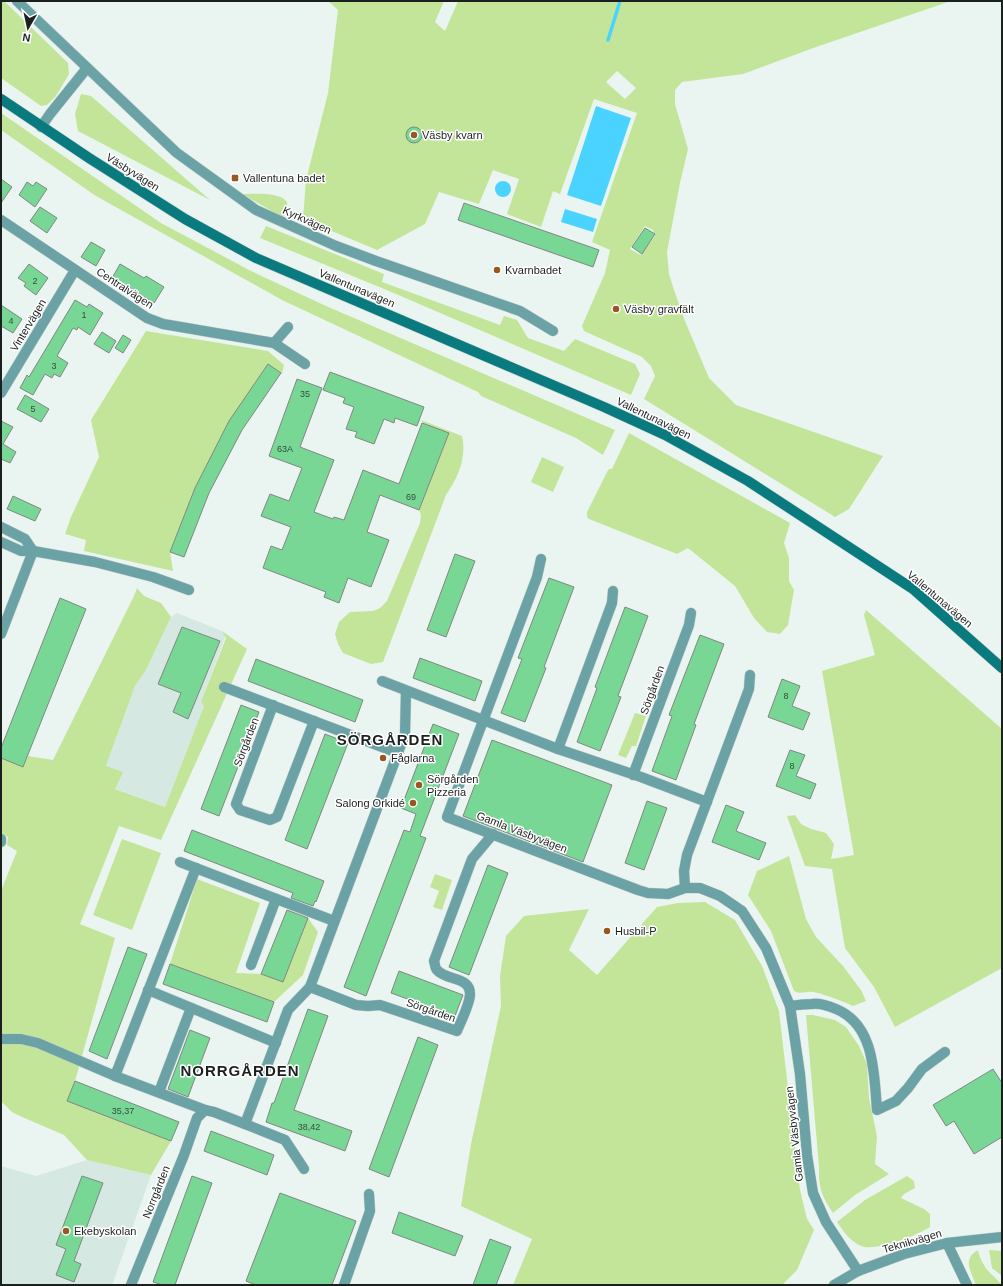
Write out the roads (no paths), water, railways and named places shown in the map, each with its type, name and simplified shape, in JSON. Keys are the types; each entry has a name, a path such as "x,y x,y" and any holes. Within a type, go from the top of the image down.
{"main road":[{"name":"Väsbyvägen","path":"1,99 41,127 185,219 256,258"},
{"name":"Vallentunavägen","path":"256,258 604,407 699,454 754,485 913,589 1002,668"}],"street":[{"name":"Kyrkvägen","path":"17,1 177,153 256,210 296,229 362,256 520,311 553,331"},
{"path":"41,127 87,68"},
{"name":"Centralvägen","path":"1,220 147,318 163,324 274,343 305,364"},
{"name":"Vintervägen","path":"1,393 75,270"},
{"path":"274,343 288,327"},
{"path":"1,527 25,538 33,551"},
{"path":"1,542 21,551 33,551 94,562 152,577 189,590"},
{"path":"1,634 33,551"},
{"path":"483,720 537,577 541,558"},
{"path":"558,749 612,603 613,591"},
{"name":"Sörgården","path":"633,775 689,625 691,614"},
{"path":"685,888 684,871 687,855 749,689 750,675"},
{"path":"382,681 558,749 707,802"},
{"path":"224,687 398,753"},
{"path":"245,1124 288,1010 310,987 398,753 405,734 406,691"},
{"name":"Sörgården","path":"273,705 236,804 240,810 270,820 277,817 314,721"},
{"name":"Gamla Väsbyvägen","path":"483,720 448,817 648,893 668,894 685,888 700,888 720,896 742,911 766,948 790,1006 800,1074 807,1155 813,1193 826,1222 858,1271"},
{"name":"Sörgården","path":"310,987 356,1004 368,1006 380,1005 457,1031 470,996 469,989 465,983 436,969 434,961 472,860 493,834"},
{"path":"180,862 334,921"},
{"path":"115,1076 196,868"},
{"path":"250,965 276,899"},
{"path":"148,990 276,1043"},
{"path":"790,1006 813,1003 829,1006 845,1013 860,1029 869,1047 874,1070 876,1110 896,1101 922,1069 945,1052"},
{"path":"159,1092 191,1008"},
{"path":"1,1039 21,1039 38,1043 115,1076 285,1140 304,1169"},
{"name":"Norrgården","path":"131,1285 184,1155 197,1118 205,1110"},
{"path":"344,1285 370,1211 370,1194"},
{"name":"Teknikvägen","path":"834,1285 858,1271 904,1254 947,1243 1002,1237"},
{"path":"947,1243 968,1285"}],"water":[{"path":"596,106 631,118 601,206 567,195"},
{"path":"500,181 506,181 511,186 509,195 506,197 500,197 495,192 495,186"},
{"path":"565,209 597,219 593,232 561,222"}],"waterway":[{"path":"608,40 620,1"}],"place":[{"name":"Väsby kvarn","path":"414,135"},
{"name":"Vallentuna badet","path":"235,178"},
{"name":"Kvarnbadet","path":"497,270"},
{"name":"Väsby gravfält","path":"616,309"},
{"name":"Fåglarna","path":"383,758"},
{"name":"Sörgården Pizzeria","path":"419,785"},
{"name":"Salong Orkidé","path":"413,803"},
{"name":"Husbil-P","path":"607,931"},
{"name":"Ekebyskolan","path":"66,1231"}],"district":[{"name":"SÖRGÅRDEN","path":"390,739"},
{"name":"NORRGÅRDEN","path":"240,1070"}]}
